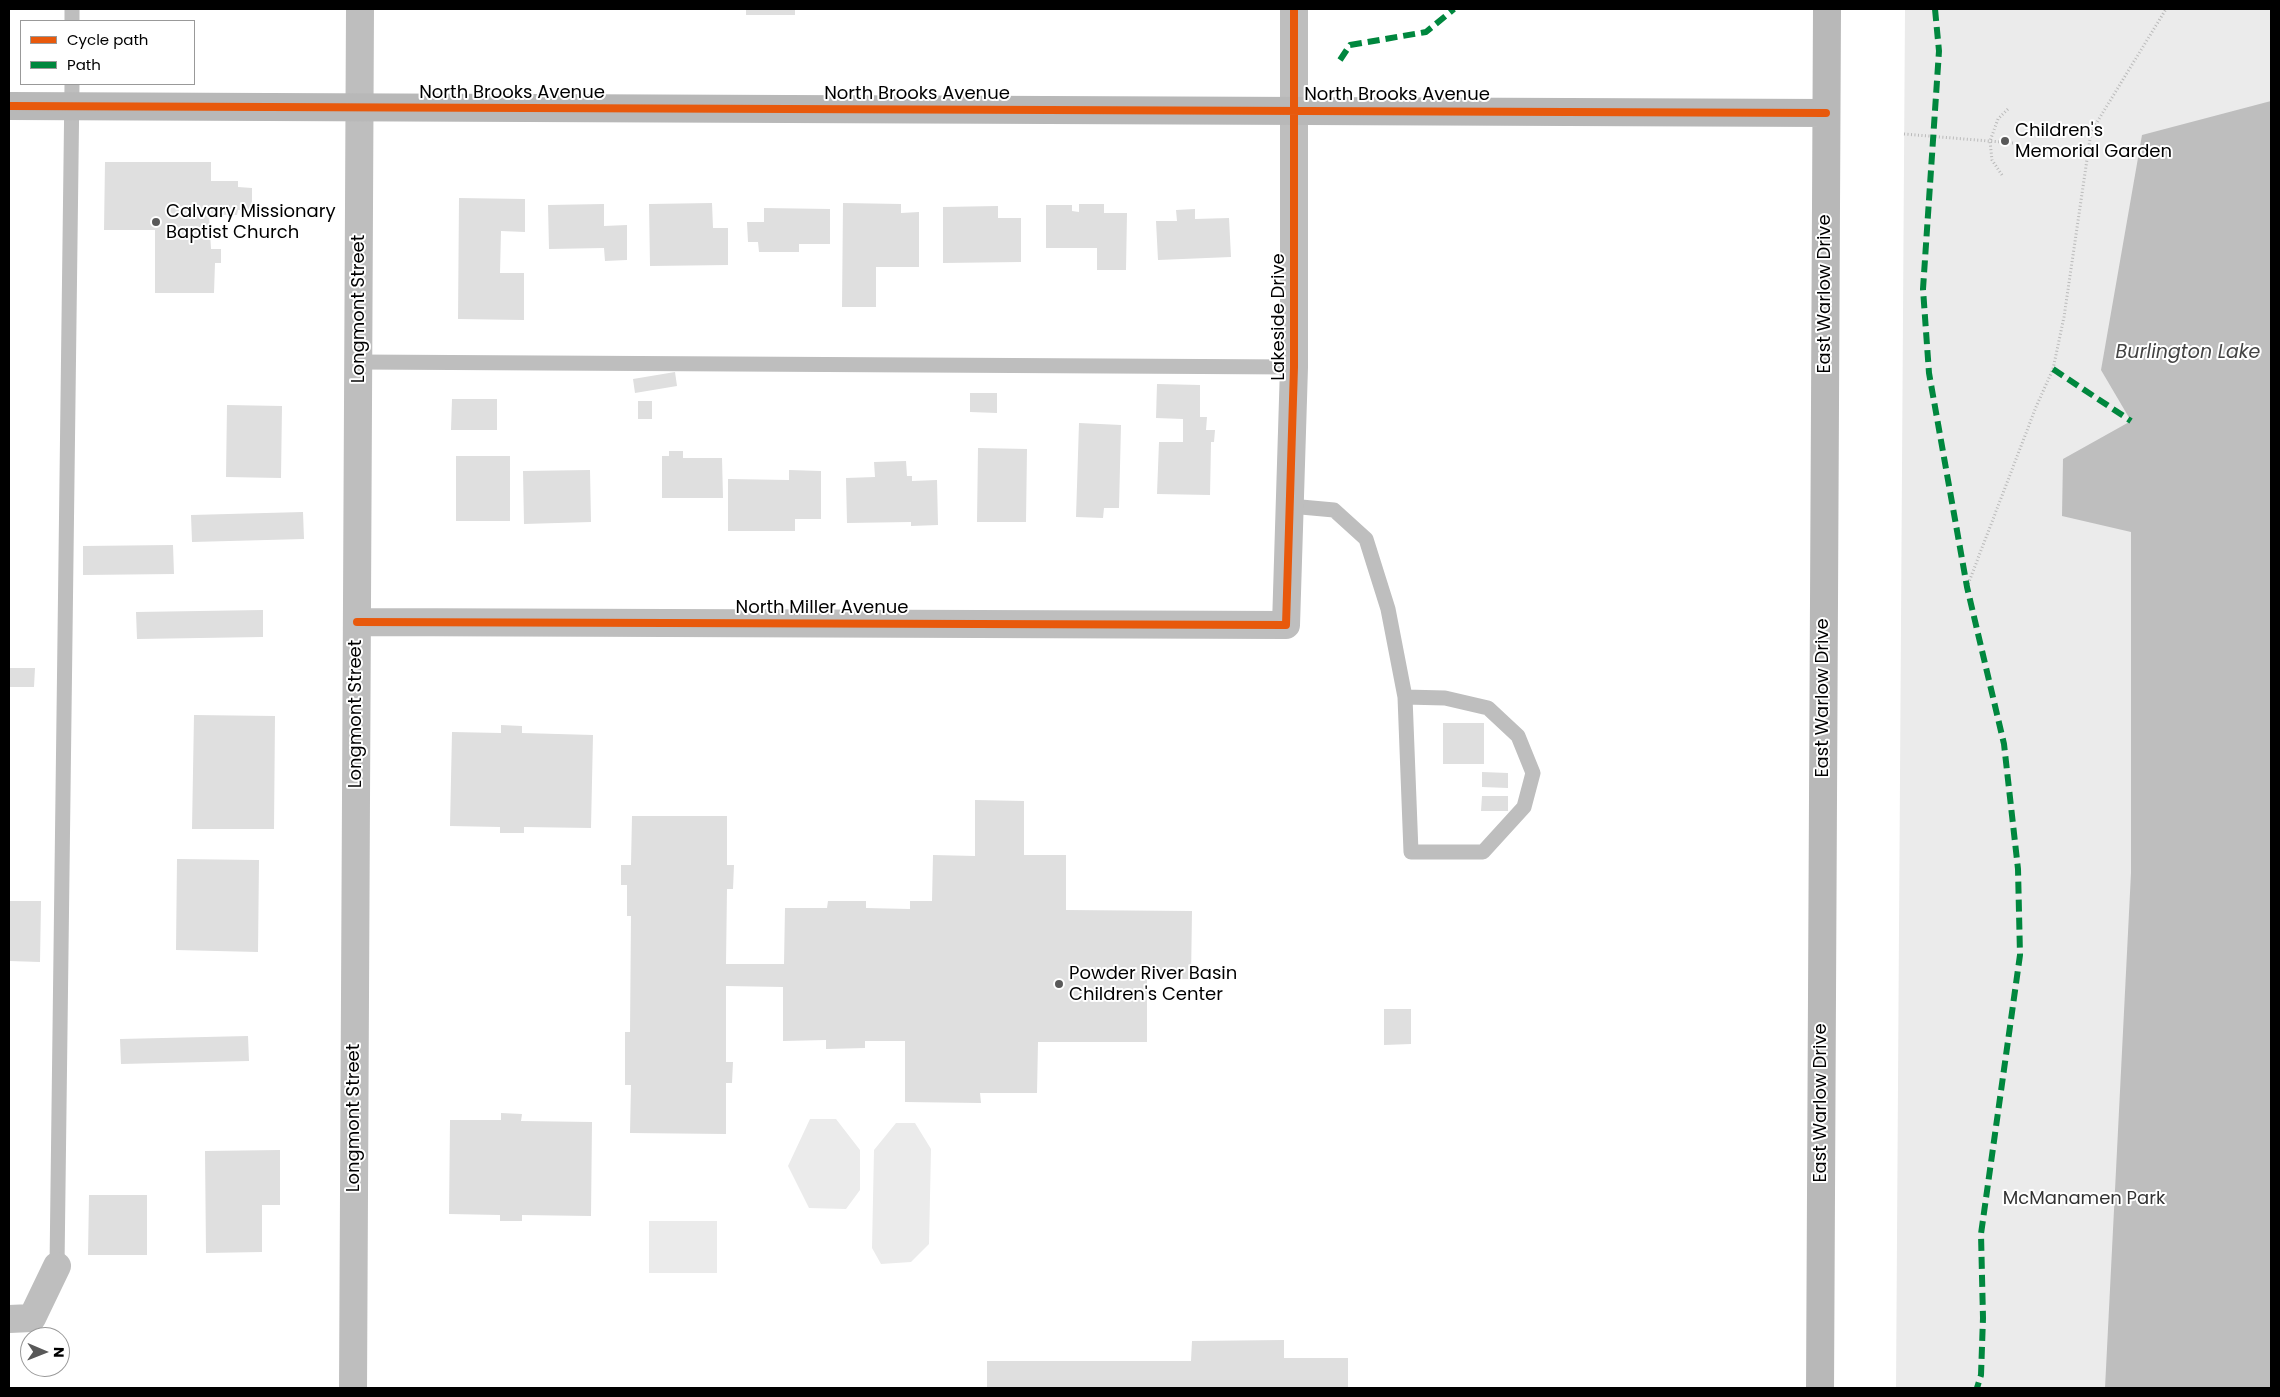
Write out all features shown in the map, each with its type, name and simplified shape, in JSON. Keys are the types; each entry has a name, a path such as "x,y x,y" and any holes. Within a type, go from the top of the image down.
{"street":[{"name":"Longmont Street","path":"353,1388 360,9"},
{"name":"Lakeside Drive","path":"1286,625 1294,367 1294,9"},
{"name":"East Warlow Drive","path":"1820,1388 1827,9"},
{"name":"North Brooks Avenue","path":"9,106 72,95 360,108 1826,113"},
{"name":"North Miller Avenue","path":"357,622 1286,625"},
{"path":"9,1319 32,1318 57,1266"}],"lane":[{"path":"57,1266 72,95"},
{"path":"358,362 1294,367"},
{"path":"1290,506 1334,510 1366,539 1388,609 1405,698 1411,852 1483,852 1524,807 1533,773 1518,736 1488,708 1444,698 1405,698"}],"path":[{"path":"1967,586 2036,407 2053,369 2064,317 2091,132 2166,9"},
{"path":"2002,175 1992,160 1990,141 1998,119 2008,109"},
{"path":"1904,134 2013,143"}],"green space":[{"name":"McManamen Park","path":"1905,9 2271,9 2271,1388 1896,1388"},
{"path":"810,1119 836,1119 860,1150 860,1190 846,1209 809,1208 788,1166"},
{"path":"896,1123 915,1123 931,1149 929,1244 911,1262 881,1264 872,1248 874,1150"},
{"path":"649,1221 717,1221 717,1273 649,1273"}],"water":[{"name":"Burlington Lake","path":"2271,101 2271,1388 2105,1388 2131,873 2131,532 2062,516 2063,459 2131,421 2101,370 2142,135"}],"building":[{"path":"746,9 795,9 795,15 746,15"},
{"name":"Calvary Missionary Baptist Church","path":"105,162 211,162 211,181 238,181 238,187 252,188 252,210 238,210 237,215 209,215 211,249 221,249 221,263 215,263 214,293 155,293 155,230 104,230"},
{"path":"459,198 525,199 525,232 501,231 500,273 524,273 524,320 458,319"},
{"path":"712,203 713,228 728,228 728,265 650,266 649,204"},
{"path":"843,203 901,204 901,213 919,212 919,267 876,267 876,307 842,307"},
{"path":"604,204 604,226 627,225 627,260 605,261 604,248 549,249 548,205"},
{"path":"1079,204 1104,204 1104,213 1127,213 1126,270 1097,270 1097,248 1046,248 1046,205 1072,205 1072,211 1079,212"},
{"path":"998,206 998,218 1021,218 1021,262 943,263 943,207"},
{"path":"764,208 830,209 830,244 799,244 799,252 759,252 758,242 748,242 747,222 764,222"},
{"path":"1195,209 1195,219 1229,218 1231,257 1158,260 1156,221 1177,221 1176,210"},
{"path":"675,372 677,386 635,393 633,379"},
{"path":"1157,384 1200,385 1200,417 1207,417 1206,430 1215,430 1214,442 1211,442 1210,495 1157,494 1159,442 1183,442 1183,419 1156,418"},
{"path":"970,393 997,393 997,413 970,412"},
{"path":"452,399 497,399 497,430 451,430"},
{"path":"638,401 652,401 652,419 638,419"},
{"path":"227,405 282,406 281,478 226,477"},
{"path":"1079,423 1121,425 1119,508 1104,508 1103,518 1076,517"},
{"path":"978,448 1027,449 1026,522 977,522"},
{"path":"669,451 683,451 683,458 722,458 723,498 662,498 662,456 669,456"},
{"path":"456,456 510,456 510,521 456,521"},
{"path":"906,461 907,476 912,476 912,481 937,480 938,525 911,526 911,522 847,523 846,478 875,477 874,462"},
{"path":"590,470 591,522 524,524 523,471"},
{"path":"789,470 821,471 821,519 795,519 795,531 728,531 728,479 789,480"},
{"path":"303,512 304,539 192,542 191,515"},
{"path":"173,545 174,574 83,575 83,546"},
{"path":"263,610 263,637 137,639 136,612"},
{"path":"9,668 35,668 34,687 9,687"},
{"path":"194,715 275,716 274,829 192,829"},
{"path":"1443,723 1484,723 1484,764 1443,764"},
{"path":"501,725 522,726 522,733 593,735 591,828 524,827 524,833 500,833 500,827 450,826 452,732 501,733"},
{"path":"1482,772 1508,773 1508,788 1482,787"},
{"path":"1482,796 1508,796 1508,811 1481,811"},
{"path":"975,800 1024,801 1024,855 1066,855 1066,910 1192,911 1191,979 1147,979 1147,1042 1038,1042 1037,1093 980,1093 981,1103 905,1102 905,1041 865,1041 865,1048 826,1049 826,1040 783,1041 783,987 726,986 726,1062 733,1062 732,1083 726,1083 726,1134 630,1133 631,1085 625,1085 625,1032 630,1032 631,916 627,916 627,885 621,885 621,865 631,865 632,816 727,816 727,865 734,865 733,889 727,889 726,964 784,964 785,908 827,908 828,901 866,901 866,908 910,909 910,901 932,901 933,855 975,856"},
{"path":"177,859 259,860 258,952 176,950"},
{"path":"9,901 41,901 40,962 9,961"},
{"path":"1384,1009 1411,1009 1411,1044 1384,1045"},
{"path":"248,1036 249,1061 121,1064 120,1039"},
{"path":"501,1113 522,1114 521,1121 592,1122 591,1216 522,1215 522,1221 500,1221 500,1215 449,1214 450,1120 501,1120"},
{"path":"280,1150 280,1205 262,1205 262,1252 206,1253 205,1151"},
{"path":"89,1195 147,1195 147,1255 88,1255"},
{"path":"1284,1340 1284,1358 1348,1358 1348,1388 987,1388 987,1361 1191,1361 1192,1341"}],"marked path":[{"path":"1340,60 1350,45 1426,32 1454,9"},
{"path":"1935,9 1939,51 1923,289 1929,373 1967,587 2004,744 2018,869 2020,955 1981,1234 1983,1318 1981,1375 1977,1388"},
{"path":"2053,369 2131,421"}],"cycle path":[{"path":"357,622 1286,625 1294,367 1294,9"},
{"path":"9,106 1826,113"}],"place":[{"name":"Children's Memorial Garden","path":"2005,141"},
{"name":"Calvary Missionary Baptist Church","path":"156,222"},
{"name":"Powder River Basin Children's Center","path":"1059,984"}]}
